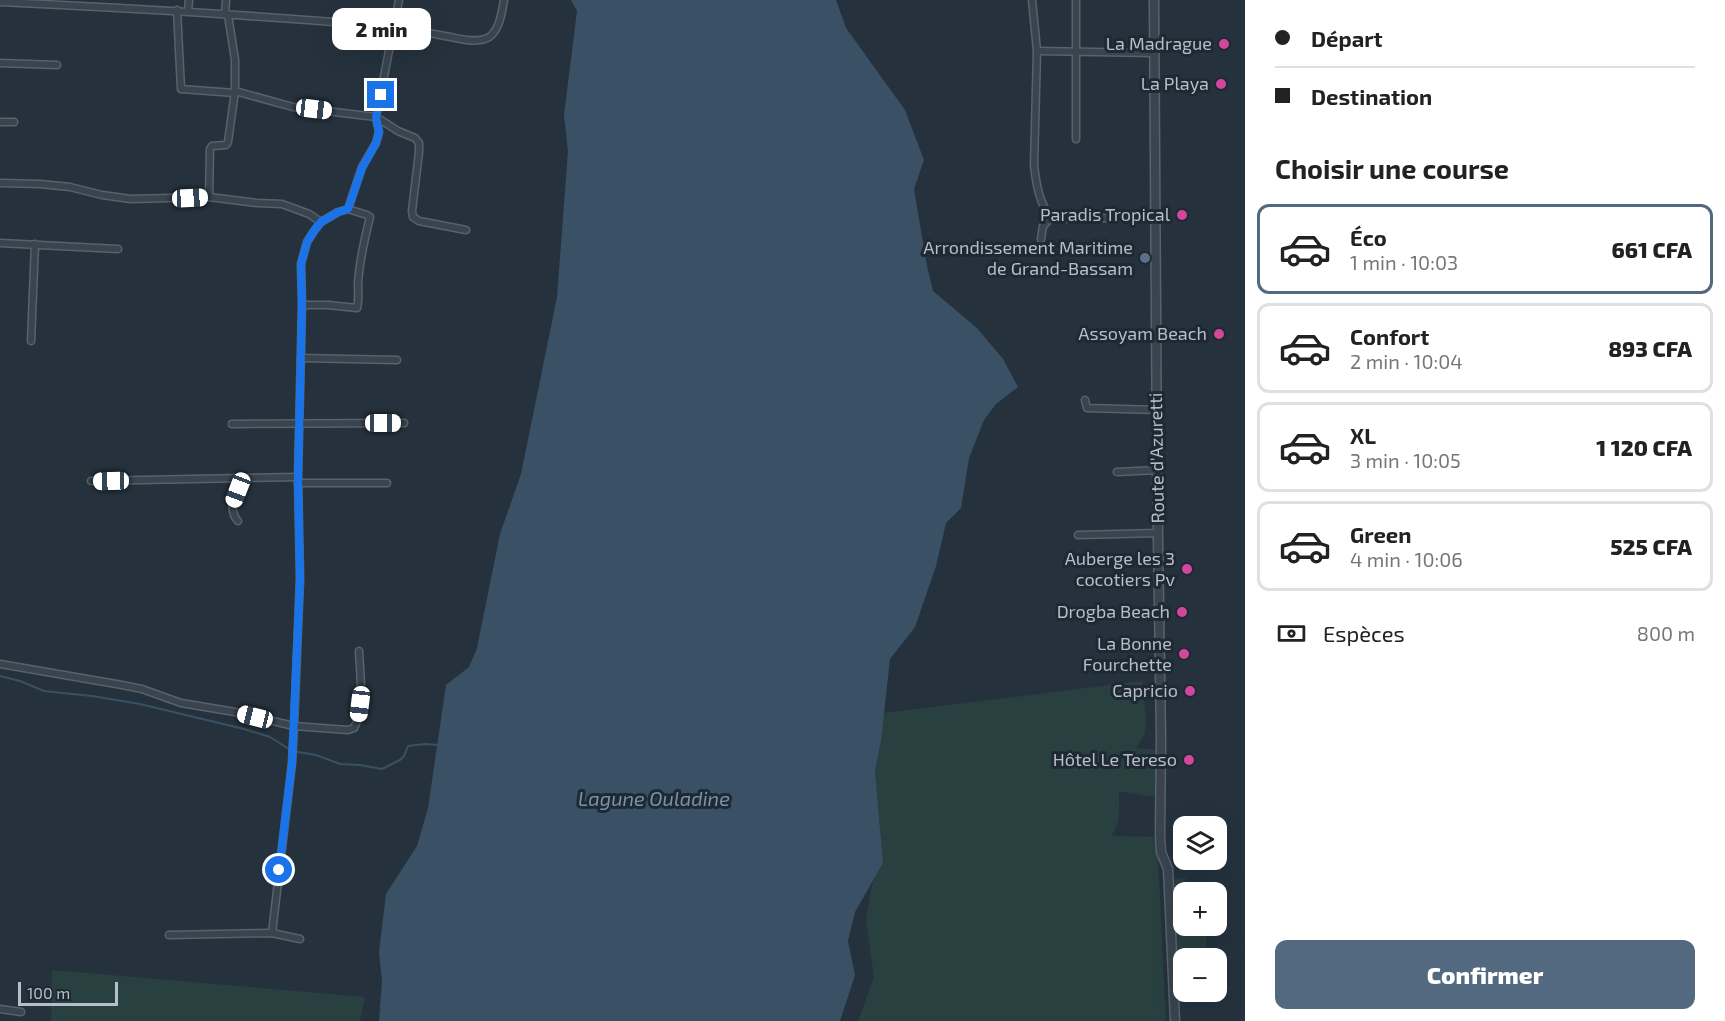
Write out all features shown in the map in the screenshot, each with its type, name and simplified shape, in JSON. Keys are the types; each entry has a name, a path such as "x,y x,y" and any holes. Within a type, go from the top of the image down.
{"street":[{"path":"188,11 189,0"},
{"path":"209,197 210,149 212,146 226,145 228,142 235,92 235,60 226,15 226,0"},
{"path":"348,209 362,168 376,143 379,132 376,117 399,0"},
{"path":"0,2 177,10 395,27 484,40 491,37 497,26 504,0"},
{"path":"1032,0 1037,51 1035,173 1038,193 1048,215 1055,219 1157,217"},
{"path":"1076,0 1076,139"},
{"name":"Route d'Azuretti","path":"1154,0 1160,835 1161,852 1168,869 1175,1021"},
{"path":"177,10 181,89 235,92 293,106 376,117 398,131 415,138 419,143 412,211 414,217 419,221 466,230"},
{"path":"1037,51 1154,53"},
{"path":"0,63 57,65"},
{"path":"0,122 14,122"},
{"path":"0,183 70,187 131,199 209,197 282,204 309,214 321,222"},
{"path":"272,933 292,763 294,726 300,579 298,480 302,260 307,242 321,222 348,209 367,214 370,218 364,240 357,308 302,305"},
{"path":"1041,239 1043,226 1051,218"},
{"path":"0,243 118,249"},
{"path":"31,341 35,244"},
{"path":"301,358 397,360"},
{"path":"1085,400 1087,408 1157,411"},
{"path":"232,424 404,423"},
{"path":"1117,472 1157,470"},
{"path":"238,521 231,508 242,478"},
{"path":"91,481 242,478 387,483"},
{"path":"1078,535 1158,533"},
{"path":"0,664 142,689 181,703 235,712 294,726 348,730 354,728 358,721 359,651"},
{"path":"169,935 272,933 300,939"},
{"path":"0,1009 21,1012"}],"green space":[{"path":"1142,681 1146,719 1145,733 1136,748 1156,750 1157,796 1119,792 1118,821 1111,836 1157,837 1166,1021 858,1021 874,977 866,920 873,880 883,863 875,771 881,741 876,714"},
{"path":"1185,878 1185,882 1174,882 1174,879"},
{"path":"1175,936 1206,936 1207,948 1175,948"},
{"path":"52,970 365,997 360,1021 51,1021"}],"water":[{"name":"Lagune Ouladine","path":"571,0 836,0 846,28 905,110 924,160 914,189 933,291 977,328 1003,359 1018,387 996,404 984,420 969,458 961,508 946,523 936,566 915,627 890,659 881,741 875,771 883,863 855,912 848,941 855,975 840,1021 379,1021 382,981 379,952 386,894 417,846 428,808 446,685 469,667 477,648 500,534 521,474 557,297 568,151 564,115 577,11"}],"waterway":[{"path":"0,676 44,691 140,704 244,729 270,737 292,751 316,755 340,764 382,769 400,760 408,746 438,745"}],"place":[{"name":"La Madrague","path":"1224,44"},
{"name":"La Playa","path":"1221,84"},
{"name":"Paradis Tropical","path":"1182,215"},
{"name":"Arrondissement Maritime de Grand-Bassam","path":"1145,258"},
{"name":"Assoyam Beach","path":"1219,334"},
{"name":"Auberge les 3 cocotiers Pv","path":"1187,569"},
{"name":"Drogba Beach","path":"1182,612"},
{"name":"La Bonne Fourchette","path":"1184,654"},
{"name":"Capricio","path":"1190,691"},
{"name":"Hôtel Le Tereso","path":"1189,760"}],"route":[{"path":"279,870 292,763 300,579 298,477 301,264 307,242 321,222 348,209 362,168 376,143 379,132 376,117 381,95"}]}
